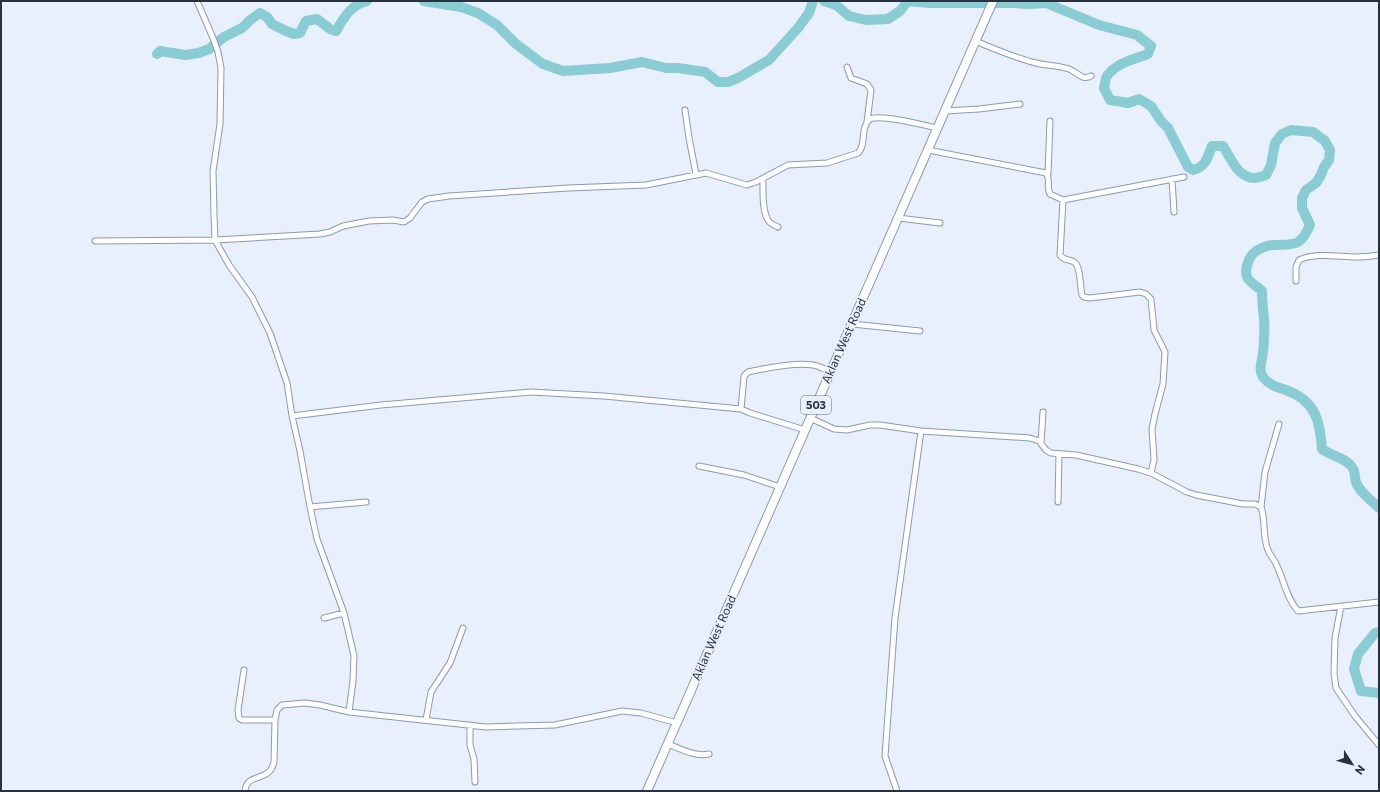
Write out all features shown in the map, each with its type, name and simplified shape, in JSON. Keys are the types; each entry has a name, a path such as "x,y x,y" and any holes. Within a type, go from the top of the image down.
{"main road":[{"name":"Aklan West Road","path":"647,791 992,1"}],"street":[{"path":"197,1 213,38 218,52 221,68 220,117 213,171 216,240 229,265 252,297 270,333 287,383 310,508 318,539 344,613 354,656 353,681 349,712"},
{"path":"975,41 1037,64 1069,68 1082,78 1091,76"},
{"path":"95,241 216,240 320,234 330,232 343,226 369,221 393,220 404,222 410,218 422,202 428,199 449,196 646,185 706,173 747,185 763,179 788,165 827,163 858,153 862,145 864,129 867,122 871,90 867,84 851,78 847,67"},
{"path":"945,110 979,109 1020,104"},
{"path":"685,110 696,174"},
{"path":"867,122 871,119 879,118 900,120 937,128"},
{"path":"1050,120 1048,190 1050,194 1063,200 1184,177"},
{"path":"928,150 1033,169 1048,174"},
{"path":"763,179 765,212 767,219 771,224 778,227"},
{"path":"1172,179 1174,212"},
{"path":"1063,200 1060,255 1064,259 1075,262 1077,265 1082,295 1090,298 1140,292 1146,294 1151,299 1154,330 1165,352 1164,384 1154,414 1152,429 1154,460 1151,473"},
{"path":"898,218 940,223"},
{"path":"1296,281 1296,267 1299,260 1307,256 1342,255 1358,257 1379,255"},
{"path":"852,324 920,331"},
{"path":"741,409 744,376 748,372 775,367 804,365 814,365 831,372"},
{"path":"292,416 381,405 531,392 612,397 741,409 805,430"},
{"path":"1041,443 1043,412"},
{"path":"810,418 834,429 847,430 870,425 880,425 921,431 1030,438 1041,443 1046,450 1051,453 1084,457 1151,473 1187,492 1196,495 1243,504 1255,504 1262,507"},
{"path":"1279,424 1265,472 1262,507 1268,550 1277,565 1292,604 1298,611 1379,602"},
{"path":"897,791 885,756 895,618 921,431"},
{"path":"1058,502 1060,454"},
{"path":"700,466 744,475 780,487"},
{"path":"310,508 366,502"},
{"path":"1341,606 1334,638 1334,672 1336,688 1355,716 1379,745"},
{"path":"324,618 344,613"},
{"path":"426,720 431,692 450,663 463,628"},
{"path":"244,670 238,710 239,718 242,720 275,720"},
{"path":"245,791 248,783 252,779 268,774 273,768 275,720 277,710 282,705 305,702 320,704 349,712 486,726 555,725 622,711 641,713 677,723"},
{"path":"470,725 470,745 474,759 475,782"},
{"path":"668,744 696,755 702,756 709,754"}],"waterway":[{"path":"157,54 160,51 185,55 199,53 209,49 224,37 242,28 260,13 267,17 272,24 294,34 300,33 306,21 317,19 330,29 336,31 345,16 352,9 367,1"},
{"path":"424,1 461,7 478,13 497,25 516,44 543,64 563,71 610,68 642,62 666,68 678,68 705,72 718,82 728,82 738,78 769,60 798,28 809,13 813,1"},
{"path":"824,1 836,5 849,16 866,20 888,19 900,11 908,1 930,3 1046,3 1099,25 1137,35 1151,46 1148,54 1126,62 1115,68 1107,76 1104,88 1110,100 1128,103 1139,99 1151,106 1161,121 1168,128 1188,167 1193,170 1204,164 1212,146 1223,146 1239,171 1248,177 1257,178 1266,175 1271,165 1275,143 1282,134 1291,130 1313,132 1325,141 1330,150 1329,160 1316,183 1306,190 1302,198 1302,208 1310,225 1305,235 1300,241 1294,243 1287,245 1271,245 1256,251 1251,256 1246,272 1248,279 1262,291 1264,332 1261,368 1263,377 1274,386 1296,395 1310,406 1318,421 1322,449 1342,459 1352,467 1358,486 1379,508"},
{"path":"1379,632 1375,633 1358,654 1354,669 1361,691 1379,693"}]}
